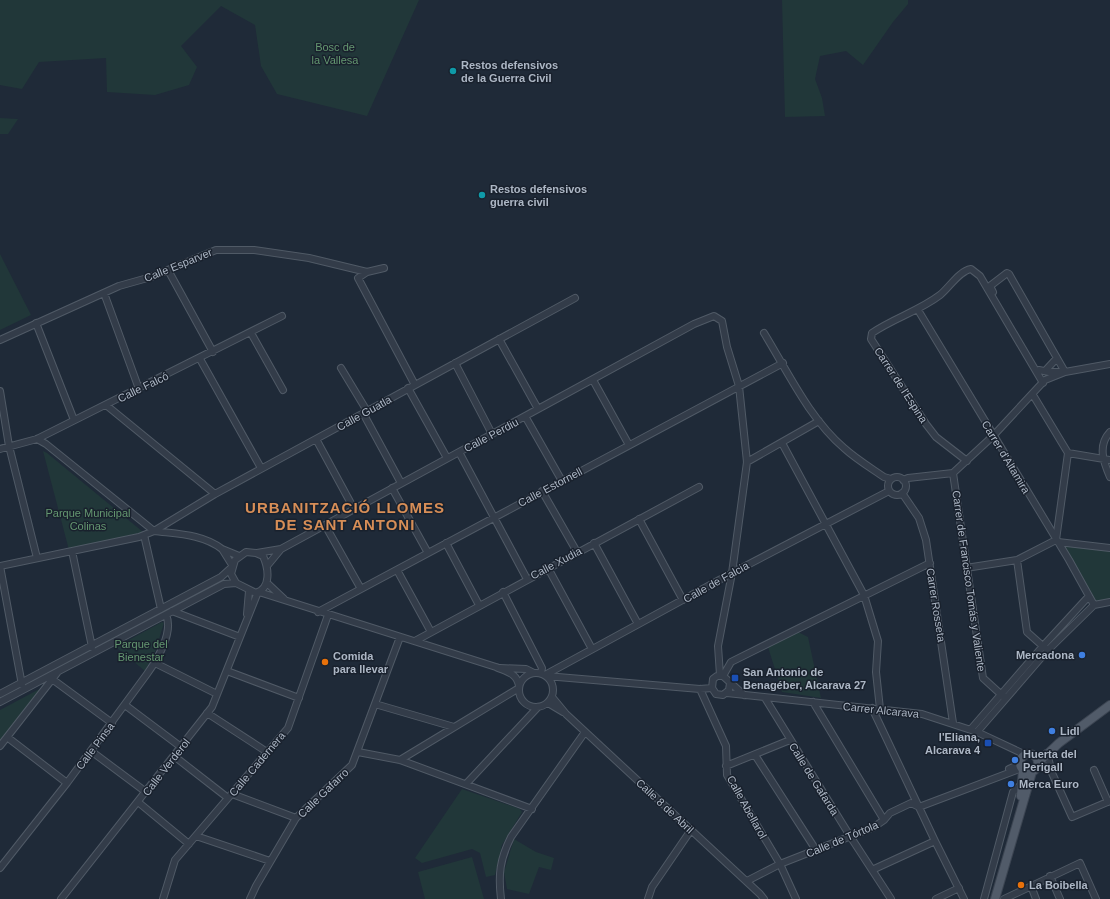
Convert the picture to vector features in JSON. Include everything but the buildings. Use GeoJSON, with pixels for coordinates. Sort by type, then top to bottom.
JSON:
{"type":"FeatureCollection","features":[{"type":"Feature","properties":{"kind":"main road"},"geometry":{"type":"LineString","coordinates":[[1024,762],[1027,772],[1036,767],[1047,753],[1110,705]]}},
{"type":"Feature","properties":{"kind":"main road"},"geometry":{"type":"LineString","coordinates":[[1024,762],[1059,743]]}},
{"type":"Feature","properties":{"kind":"main road"},"geometry":{"type":"LineString","coordinates":[[995,899],[1017,823],[1036,767],[1037,758],[1024,762]]}},
{"type":"Feature","properties":{"kind":"main road"},"geometry":{"type":"LineString","coordinates":[[1017,823],[1023,783],[1024,762]]}},
{"type":"Feature","properties":{"kind":"street","name":"Calle Esparver"},"geometry":{"type":"LineString","coordinates":[[0,340],[104,293],[168,270],[216,250],[254,250],[309,258],[366,272]]}},
{"type":"Feature","properties":{"kind":"street"},"geometry":{"type":"LineString","coordinates":[[384,268],[366,272],[358,278],[414,385]]}},
{"type":"Feature","properties":{"kind":"street"},"geometry":{"type":"LineString","coordinates":[[168,270],[213,352]]}},
{"type":"Feature","properties":{"kind":"street","name":"Carrer de l'Espina"},"geometry":{"type":"LineString","coordinates":[[967,461],[936,437],[871,339],[872,333],[918,310],[942,294],[966,270],[975,272],[980,276],[1044,382]]}},
{"type":"Feature","properties":{"kind":"street"},"geometry":{"type":"LineString","coordinates":[[1044,382],[1042,371],[990,286],[1007,272],[1015,282],[1065,372]]}},
{"type":"Feature","properties":{"kind":"street"},"geometry":{"type":"LineString","coordinates":[[104,293],[139,389]]}},
{"type":"Feature","properties":{"kind":"street","name":"Calle Guatla"},"geometry":{"type":"LineString","coordinates":[[0,566],[144,535],[154,531],[261,468],[575,298]]}},
{"type":"Feature","properties":{"kind":"street","name":"Carrer d'Altamira"},"geometry":{"type":"LineString","coordinates":[[918,310],[1094,604]]}},
{"type":"Feature","properties":{"kind":"street","name":"Calle Falcó"},"geometry":{"type":"LineString","coordinates":[[0,449],[37,439],[200,359],[282,316]]}},
{"type":"Feature","properties":{"kind":"street","name":"Calle Perdiu"},"geometry":{"type":"LineString","coordinates":[[256,553],[281,549],[538,409],[700,322],[714,316],[722,320],[727,347],[739,386],[747,462],[732,572],[718,646],[721,676]]}},
{"type":"Feature","properties":{"kind":"street"},"geometry":{"type":"LineString","coordinates":[[36,323],[74,420]]}},
{"type":"Feature","properties":{"kind":"street"},"geometry":{"type":"LineString","coordinates":[[251,333],[283,390]]}},
{"type":"Feature","properties":{"kind":"street"},"geometry":{"type":"LineString","coordinates":[[764,333],[819,421],[844,448],[872,468],[891,479],[896,477],[903,480],[906,486],[902,493],[895,495],[889,491],[888,486],[891,479]]}},
{"type":"Feature","properties":{"kind":"street"},"geometry":{"type":"LineString","coordinates":[[499,339],[538,409]]}},
{"type":"Feature","properties":{"kind":"street"},"geometry":{"type":"LineString","coordinates":[[1042,371],[1057,358]]}},
{"type":"Feature","properties":{"kind":"street"},"geometry":{"type":"LineString","coordinates":[[200,359],[261,468]]}},
{"type":"Feature","properties":{"kind":"street"},"geometry":{"type":"LineString","coordinates":[[455,363],[492,434]]}},
{"type":"Feature","properties":{"kind":"street","name":"Calle Estornell"},"geometry":{"type":"LineString","coordinates":[[318,612],[783,363]]}},
{"type":"Feature","properties":{"kind":"street"},"geometry":{"type":"LineString","coordinates":[[1042,371],[1065,372],[1110,364]]}},
{"type":"Feature","properties":{"kind":"street"},"geometry":{"type":"LineString","coordinates":[[341,368],[401,483]]}},
{"type":"Feature","properties":{"kind":"street"},"geometry":{"type":"LineString","coordinates":[[903,480],[908,478],[953,473],[993,436],[1044,382],[1065,372]]}},
{"type":"Feature","properties":{"kind":"street"},"geometry":{"type":"LineString","coordinates":[[593,380],[629,445]]}},
{"type":"Feature","properties":{"kind":"street"},"geometry":{"type":"LineString","coordinates":[[408,388],[447,458]]}},
{"type":"Feature","properties":{"kind":"street"},"geometry":{"type":"LineString","coordinates":[[0,390],[9,446],[37,558]]}},
{"type":"Feature","properties":{"kind":"street"},"geometry":{"type":"LineString","coordinates":[[1033,394],[1068,453],[1057,541]]}},
{"type":"Feature","properties":{"kind":"street"},"geometry":{"type":"LineString","coordinates":[[106,405],[215,494]]}},
{"type":"Feature","properties":{"kind":"street"},"geometry":{"type":"LineString","coordinates":[[526,416],[562,481]]}},
{"type":"Feature","properties":{"kind":"street"},"geometry":{"type":"LineString","coordinates":[[747,462],[819,421]]}},
{"type":"Feature","properties":{"kind":"street"},"geometry":{"type":"LineString","coordinates":[[1110,432],[1104,446],[1102,458],[1110,477]]}},
{"type":"Feature","properties":{"kind":"street"},"geometry":{"type":"LineString","coordinates":[[37,439],[46,444],[154,531],[198,537],[213,542],[222,549],[239,556]]}},
{"type":"Feature","properties":{"kind":"street"},"geometry":{"type":"LineString","coordinates":[[316,439],[354,509]]}},
{"type":"Feature","properties":{"kind":"street"},"geometry":{"type":"LineString","coordinates":[[782,443],[864,595],[878,641],[876,672],[880,709]]}},
{"type":"Feature","properties":{"kind":"street"},"geometry":{"type":"LineString","coordinates":[[459,452],[527,579]]}},
{"type":"Feature","properties":{"kind":"street"},"geometry":{"type":"LineString","coordinates":[[1068,453],[1110,460]]}},
{"type":"Feature","properties":{"kind":"street","name":"Carrer de Francisco Tomás y Valiente"},"geometry":{"type":"LineString","coordinates":[[953,473],[982,678],[1003,696]]}},
{"type":"Feature","properties":{"kind":"street","name":"Calle Xudia"},"geometry":{"type":"LineString","coordinates":[[414,641],[698,487]]}},
{"type":"Feature","properties":{"kind":"street"},"geometry":{"type":"LineString","coordinates":[[392,488],[428,553]]}},
{"type":"Feature","properties":{"kind":"street"},"geometry":{"type":"LineString","coordinates":[[542,491],[577,552]]}},
{"type":"Feature","properties":{"kind":"street","name":"Calle de Falcia"},"geometry":{"type":"LineString","coordinates":[[544,674],[683,600],[732,572],[889,491]]}},
{"type":"Feature","properties":{"kind":"street","name":"Carrer Rosseta"},"geometry":{"type":"LineString","coordinates":[[902,493],[919,518],[926,540],[953,723]]}},
{"type":"Feature","properties":{"kind":"street"},"geometry":{"type":"LineString","coordinates":[[639,519],[683,600]]}},
{"type":"Feature","properties":{"kind":"street"},"geometry":{"type":"LineString","coordinates":[[325,525],[361,589]]}},
{"type":"Feature","properties":{"kind":"street"},"geometry":{"type":"LineString","coordinates":[[144,535],[161,609],[167,614],[240,637]]}},
{"type":"Feature","properties":{"kind":"street"},"geometry":{"type":"LineString","coordinates":[[966,568],[1017,560],[1057,541],[1110,548]]}},
{"type":"Feature","properties":{"kind":"street"},"geometry":{"type":"LineString","coordinates":[[446,543],[479,605]]}},
{"type":"Feature","properties":{"kind":"street"},"geometry":{"type":"LineString","coordinates":[[594,543],[638,624]]}},
{"type":"Feature","properties":{"kind":"street"},"geometry":{"type":"LineString","coordinates":[[222,549],[232,566],[231,574],[236,583],[249,591],[259,592],[286,602],[496,667],[514,675],[518,679],[522,701],[538,707]]}},
{"type":"Feature","properties":{"kind":"street","name":"Calle Perdiu"},"geometry":{"type":"LineString","coordinates":[[267,566],[281,549]]}},
{"type":"Feature","properties":{"kind":"street"},"geometry":{"type":"LineString","coordinates":[[72,551],[93,653]]}},
{"type":"Feature","properties":{"kind":"street"},"geometry":{"type":"LineString","coordinates":[[0,694],[221,577],[239,556],[246,552],[256,553],[263,556],[267,566],[267,583],[264,589],[259,592]]}},
{"type":"Feature","properties":{"kind":"street"},"geometry":{"type":"LineString","coordinates":[[1017,560],[1028,632],[1045,649]]}},
{"type":"Feature","properties":{"kind":"street"},"geometry":{"type":"LineString","coordinates":[[730,683],[727,693],[720,695],[712,688],[713,680],[721,676],[731,662],[930,563]]}},
{"type":"Feature","properties":{"kind":"street"},"geometry":{"type":"LineString","coordinates":[[0,566],[23,690]]}},
{"type":"Feature","properties":{"kind":"street"},"geometry":{"type":"LineString","coordinates":[[548,568],[592,649]]}},
{"type":"Feature","properties":{"kind":"street"},"geometry":{"type":"LineString","coordinates":[[397,570],[430,632]]}},
{"type":"Feature","properties":{"kind":"street"},"geometry":{"type":"LineString","coordinates":[[0,702],[224,584],[236,583]]}},
{"type":"Feature","properties":{"kind":"street"},"geometry":{"type":"LineString","coordinates":[[267,583],[286,602]]}},
{"type":"Feature","properties":{"kind":"street","name":"Calle Verderol"},"geometry":{"type":"LineString","coordinates":[[247,621],[249,591]]}},
{"type":"Feature","properties":{"kind":"street","name":"Calle Verderol"},"geometry":{"type":"LineString","coordinates":[[61,899],[207,713],[217,694],[259,592]]}},
{"type":"Feature","properties":{"kind":"street"},"geometry":{"type":"LineString","coordinates":[[466,784],[538,707],[548,703],[552,697],[553,686],[544,674],[503,592]]}},
{"type":"Feature","properties":{"kind":"street"},"geometry":{"type":"LineString","coordinates":[[974,731],[1089,596]]}},
{"type":"Feature","properties":{"kind":"street"},"geometry":{"type":"LineString","coordinates":[[1045,649],[1094,604],[1110,602]]}},
{"type":"Feature","properties":{"kind":"street","name":"Calle Pinsa"},"geometry":{"type":"LineString","coordinates":[[0,868],[67,783],[155,663],[166,635],[168,620],[167,614]]}},
{"type":"Feature","properties":{"kind":"street","name":"Calle Cadernera"},"geometry":{"type":"LineString","coordinates":[[162,899],[175,860],[288,728],[328,615]]}},
{"type":"Feature","properties":{"kind":"street","name":"Calle Gafarro"},"geometry":{"type":"LineString","coordinates":[[250,899],[270,861],[296,818],[352,765],[400,637]]}},
{"type":"Feature","properties":{"kind":"street"},"geometry":{"type":"LineString","coordinates":[[155,663],[217,694]]}},
{"type":"Feature","properties":{"kind":"street"},"geometry":{"type":"LineString","coordinates":[[496,667],[526,669],[534,672],[565,677],[700,689],[712,688]]}},
{"type":"Feature","properties":{"kind":"street"},"geometry":{"type":"LineString","coordinates":[[0,746],[59,671]]}},
{"type":"Feature","properties":{"kind":"street"},"geometry":{"type":"LineString","coordinates":[[226,671],[299,698]]}},
{"type":"Feature","properties":{"kind":"street"},"geometry":{"type":"LineString","coordinates":[[400,760],[519,687],[525,677],[534,672]]}},
{"type":"Feature","properties":{"kind":"street"},"geometry":{"type":"LineString","coordinates":[[721,676],[746,696]]}},
{"type":"Feature","properties":{"kind":"street"},"geometry":{"type":"LineString","coordinates":[[553,686],[565,677]]}},
{"type":"Feature","properties":{"kind":"street"},"geometry":{"type":"LineString","coordinates":[[52,679],[112,723]]}},
{"type":"Feature","properties":{"kind":"street","name":"Calle Abellarol"},"geometry":{"type":"LineString","coordinates":[[700,689],[726,746],[727,775],[780,864],[796,899]]}},
{"type":"Feature","properties":{"kind":"street","name":"Carrer Alcarava"},"geometry":{"type":"LineString","coordinates":[[727,693],[922,714],[974,731],[1011,748],[1024,762]]}},
{"type":"Feature","properties":{"kind":"street","name":"Calle 8 de Abril"},"geometry":{"type":"LineString","coordinates":[[552,697],[566,714],[764,899]]}},
{"type":"Feature","properties":{"kind":"street","name":"Calle de Gafarda"},"geometry":{"type":"LineString","coordinates":[[765,698],[850,836],[891,899]]}},
{"type":"Feature","properties":{"kind":"street"},"geometry":{"type":"LineString","coordinates":[[813,702],[884,820]]}},
{"type":"Feature","properties":{"kind":"street","name":"Calle 8 de Abril"},"geometry":{"type":"LineString","coordinates":[[548,703],[566,714]]}},
{"type":"Feature","properties":{"kind":"street"},"geometry":{"type":"LineString","coordinates":[[375,704],[454,727]]}},
{"type":"Feature","properties":{"kind":"street"},"geometry":{"type":"LineString","coordinates":[[125,705],[181,747]]}},
{"type":"Feature","properties":{"kind":"street"},"geometry":{"type":"LineString","coordinates":[[872,708],[964,899]]}},
{"type":"Feature","properties":{"kind":"street"},"geometry":{"type":"LineString","coordinates":[[207,713],[267,752]]}},
{"type":"Feature","properties":{"kind":"street"},"geometry":{"type":"LineString","coordinates":[[501,899],[498,879],[503,855],[511,837],[585,732]]}},
{"type":"Feature","properties":{"kind":"street"},"geometry":{"type":"LineString","coordinates":[[7,737],[67,783]]}},
{"type":"Feature","properties":{"kind":"street"},"geometry":{"type":"LineString","coordinates":[[726,766],[790,740]]}},
{"type":"Feature","properties":{"kind":"street"},"geometry":{"type":"LineString","coordinates":[[91,751],[146,792]]}},
{"type":"Feature","properties":{"kind":"street"},"geometry":{"type":"LineString","coordinates":[[358,752],[400,760],[532,809]]}},
{"type":"Feature","properties":{"kind":"street"},"geometry":{"type":"LineString","coordinates":[[1047,753],[1052,773],[1072,817],[1109,802],[1094,770]]}},
{"type":"Feature","properties":{"kind":"street"},"geometry":{"type":"LineString","coordinates":[[755,755],[816,850]]}},
{"type":"Feature","properties":{"kind":"street"},"geometry":{"type":"LineString","coordinates":[[174,756],[230,796],[296,818]]}},
{"type":"Feature","properties":{"kind":"street","name":"Calle de Tórtola"},"geometry":{"type":"LineString","coordinates":[[746,881],[780,864],[874,827],[884,820],[890,813],[911,803],[919,807],[1001,774],[1024,762]]}},
{"type":"Feature","properties":{"kind":"street"},"geometry":{"type":"LineString","coordinates":[[1036,767],[1045,766],[1052,773]]}},
{"type":"Feature","properties":{"kind":"street"},"geometry":{"type":"LineString","coordinates":[[984,899],[1013,792],[1023,783]]}},
{"type":"Feature","properties":{"kind":"street"},"geometry":{"type":"LineString","coordinates":[[138,802],[189,844]]}},
{"type":"Feature","properties":{"kind":"street"},"geometry":{"type":"LineString","coordinates":[[648,899],[652,887],[691,830]]}},
{"type":"Feature","properties":{"kind":"street"},"geometry":{"type":"LineString","coordinates":[[196,836],[270,861]]}},
{"type":"Feature","properties":{"kind":"street"},"geometry":{"type":"LineString","coordinates":[[872,870],[935,841]]}},
{"type":"Feature","properties":{"kind":"street"},"geometry":{"type":"LineString","coordinates":[[998,889],[1006,897],[1080,863],[1096,899]]}},
{"type":"Feature","properties":{"kind":"street"},"geometry":{"type":"LineString","coordinates":[[1050,876],[1060,899]]}},
{"type":"Feature","properties":{"kind":"street"},"geometry":{"type":"LineString","coordinates":[[1031,886],[1036,899]]}},
{"type":"Feature","properties":{"kind":"street"},"geometry":{"type":"LineString","coordinates":[[936,899],[959,888]]}},
{"type":"Feature","properties":{"kind":"green space","name":"Bosc de la Vallesa"},"geometry":{"type":"Polygon","coordinates":[[[0,0],[419,0],[367,116],[277,94],[261,66],[255,25],[221,6],[181,46],[197,67],[189,85],[155,95],[107,92],[106,58],[39,62],[22,89],[0,85],[0,0]]]}},
{"type":"Feature","properties":{"kind":"green space"},"geometry":{"type":"Polygon","coordinates":[[[782,0],[908,0],[908,4],[893,22],[863,65],[846,51],[820,56],[815,79],[822,98],[825,116],[785,117],[782,0]]]}},
{"type":"Feature","properties":{"kind":"green space"},"geometry":{"type":"Polygon","coordinates":[[[0,118],[18,119],[8,134],[0,134],[0,118]]]}},
{"type":"Feature","properties":{"kind":"green space"},"geometry":{"type":"Polygon","coordinates":[[[0,254],[31,315],[0,330],[0,254]]]}},
{"type":"Feature","properties":{"kind":"green space","name":"Parque Municipal Colinas"},"geometry":{"type":"Polygon","coordinates":[[[43,451],[47,453],[143,532],[69,550],[43,451]]]}},
{"type":"Feature","properties":{"kind":"green space"},"geometry":{"type":"Polygon","coordinates":[[[1058,542],[1110,548],[1110,602],[1094,605],[1058,542]]]}},
{"type":"Feature","properties":{"kind":"green space","name":"Parque del Bienestar"},"geometry":{"type":"Polygon","coordinates":[[[162,622],[164,623],[155,652],[145,671],[116,647],[162,622]]]}},
{"type":"Feature","properties":{"kind":"green space"},"geometry":{"type":"Polygon","coordinates":[[[798,632],[808,637],[821,698],[782,692],[768,647],[798,632]]]}},
{"type":"Feature","properties":{"kind":"green space"},"geometry":{"type":"Polygon","coordinates":[[[47,685],[0,743],[0,710],[47,685]]]}},
{"type":"Feature","properties":{"kind":"green space"},"geometry":{"type":"Polygon","coordinates":[[[462,789],[520,809],[522,812],[502,845],[495,875],[486,877],[480,853],[472,849],[422,863],[415,858],[462,789]]]}},
{"type":"Feature","properties":{"kind":"green space"},"geometry":{"type":"Polygon","coordinates":[[[514,839],[536,852],[554,858],[551,870],[539,867],[529,894],[507,889],[504,872],[514,839]]]}},
{"type":"Feature","properties":{"kind":"green space"},"geometry":{"type":"Polygon","coordinates":[[[472,857],[484,899],[425,899],[418,872],[472,857]]]}},
{"type":"Feature","properties":{"kind":"place","name":"Restos defensivos de la Guerra Civil"},"geometry":{"type":"Point","coordinates":[453,71]}},
{"type":"Feature","properties":{"kind":"place","name":"Restos defensivos guerra civil"},"geometry":{"type":"Point","coordinates":[482,195]}},
{"type":"Feature","properties":{"kind":"place","name":"Mercadona"},"geometry":{"type":"Point","coordinates":[1082,655]}},
{"type":"Feature","properties":{"kind":"place","name":"Comida para llevar"},"geometry":{"type":"Point","coordinates":[325,662]}},
{"type":"Feature","properties":{"kind":"place","name":"San Antonio de Benagéber, Alcarava 27"},"geometry":{"type":"Point","coordinates":[735,678]}},
{"type":"Feature","properties":{"kind":"place","name":"Lidl"},"geometry":{"type":"Point","coordinates":[1052,731]}},
{"type":"Feature","properties":{"kind":"place","name":"l'Eliana, Alcarava 4"},"geometry":{"type":"Point","coordinates":[988,743]}},
{"type":"Feature","properties":{"kind":"place","name":"Huerta del Perigall"},"geometry":{"type":"Point","coordinates":[1015,760]}},
{"type":"Feature","properties":{"kind":"place","name":"Merca Euro"},"geometry":{"type":"Point","coordinates":[1011,784]}},
{"type":"Feature","properties":{"kind":"place","name":"La Boibella"},"geometry":{"type":"Point","coordinates":[1021,885]}},
{"type":"Feature","properties":{"kind":"district","name":"URBANITZACIÓ LLOMES DE SANT ANTONI"},"geometry":{"type":"Point","coordinates":[345,516]}}]}
